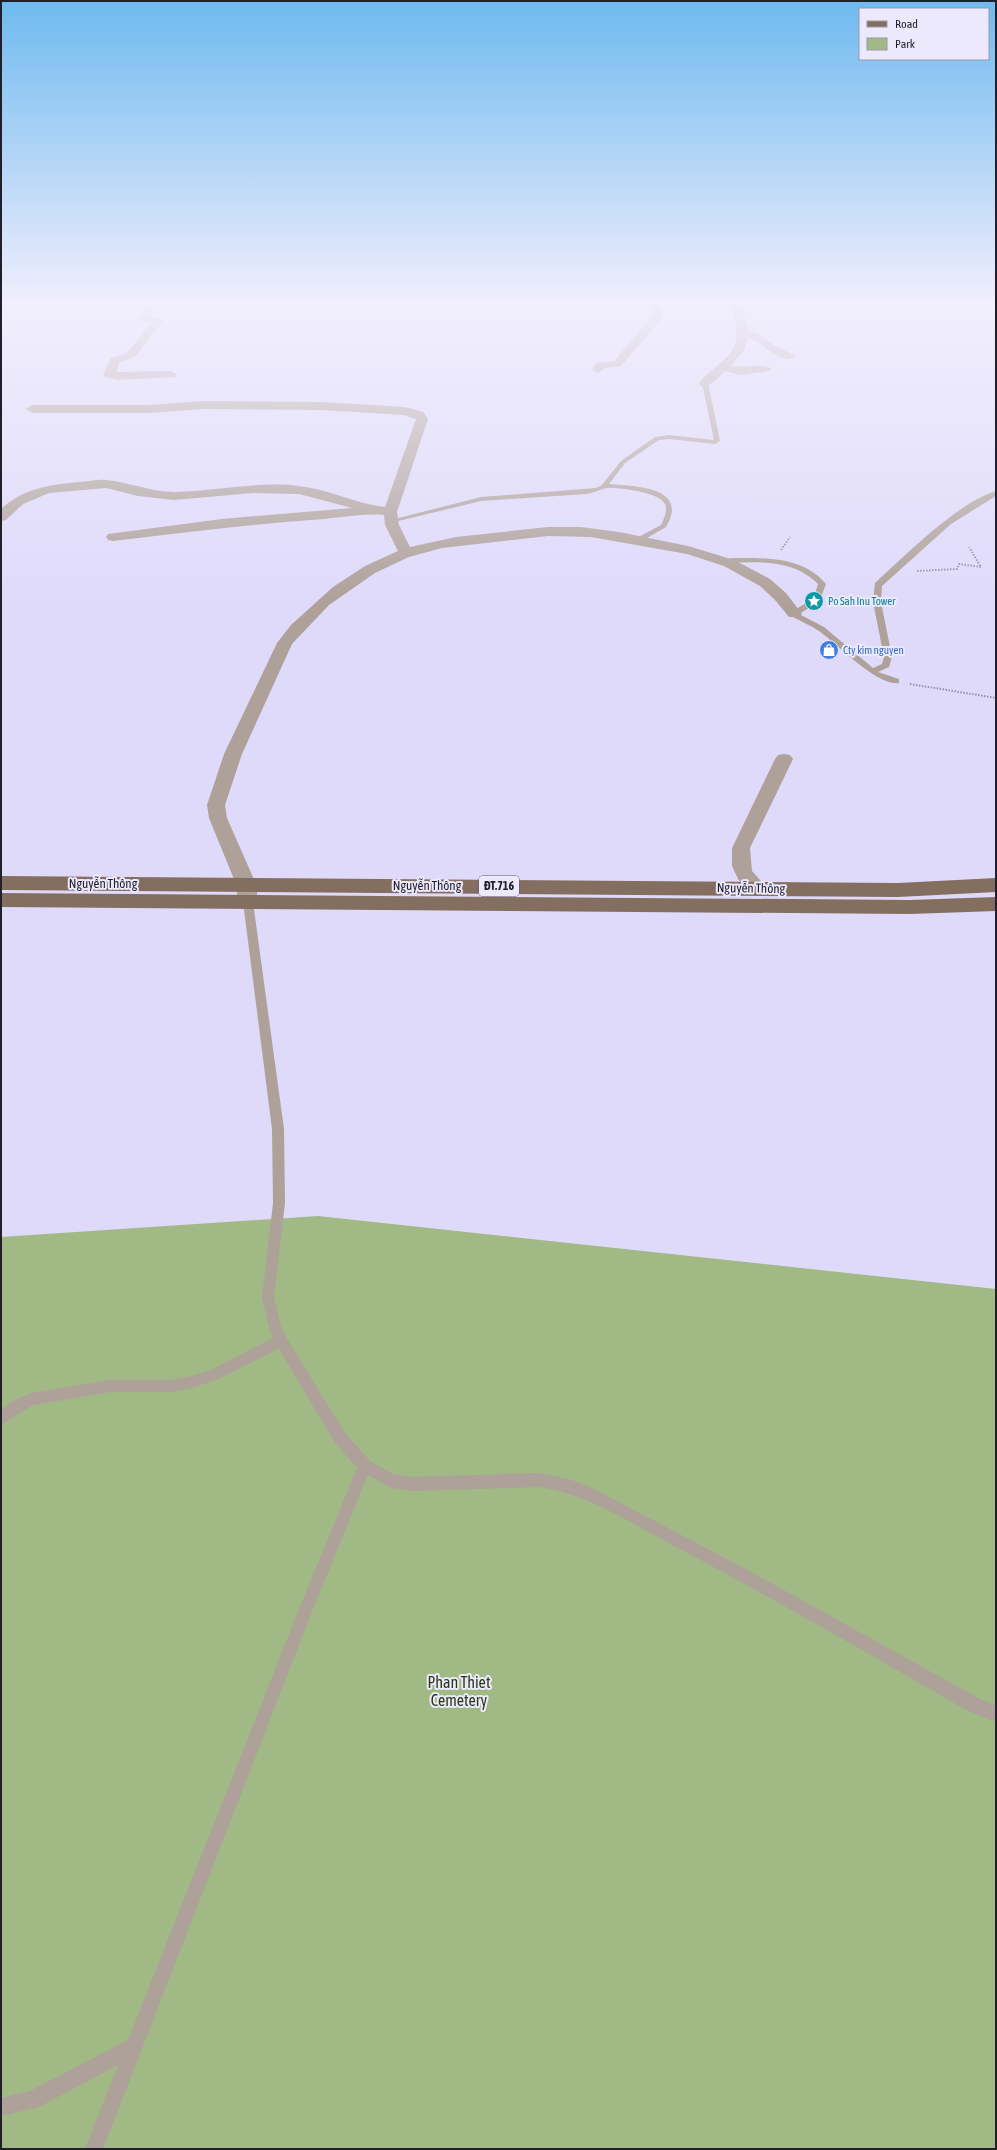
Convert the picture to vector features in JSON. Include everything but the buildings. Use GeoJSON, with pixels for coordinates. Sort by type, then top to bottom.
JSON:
{"type":"FeatureCollection","features":[{"type":"Feature","properties":{"kind":"main road","name":"Nguyễn Thông"},"geometry":{"type":"LineString","coordinates":[[1,883],[247,893],[902,907],[996,904]]}},
{"type":"Feature","properties":{"kind":"main road","name":"Nguyễn Thông"},"geometry":{"type":"LineString","coordinates":[[1,900],[247,893],[757,888],[898,890],[996,885]]}},
{"type":"Feature","properties":{"kind":"street"},"geometry":{"type":"LineString","coordinates":[[32,409],[293,405],[351,407],[414,412],[422,419],[390,516],[406,553]]}},
{"type":"Feature","properties":{"kind":"street"},"geometry":{"type":"LineString","coordinates":[[1,517],[18,501],[47,490],[106,484],[138,492],[174,496],[253,489],[299,490],[320,494],[390,516]]}},
{"type":"Feature","properties":{"kind":"street"},"geometry":{"type":"LineString","coordinates":[[113,537],[222,523],[372,510]]}},
{"type":"Feature","properties":{"kind":"street"},"geometry":{"type":"LineString","coordinates":[[247,893],[216,811],[218,796],[233,754],[285,643],[295,629],[347,583],[374,567],[406,553],[444,544],[553,532],[585,532],[637,540],[706,554],[727,561],[745,570],[786,601],[794,614]]}},
{"type":"Feature","properties":{"kind":"street"},"geometry":{"type":"LineString","coordinates":[[757,888],[745,876],[740,864],[741,848],[784,759]]}},
{"type":"Feature","properties":{"kind":"lane"},"geometry":{"type":"LineString","coordinates":[[390,516],[481,499],[598,490],[604,486],[624,462],[656,438],[669,437],[710,443],[718,440],[710,403]]}},
{"type":"Feature","properties":{"kind":"lane"},"geometry":{"type":"LineString","coordinates":[[604,486],[653,492],[668,501],[670,507],[664,526],[637,540]]}},
{"type":"Feature","properties":{"kind":"lane"},"geometry":{"type":"LineString","coordinates":[[873,671],[886,665],[888,657],[878,602],[878,585],[944,525],[970,506],[996,493]]}},
{"type":"Feature","properties":{"kind":"lane"},"geometry":{"type":"LineString","coordinates":[[727,561],[769,560],[804,568],[814,574],[822,584],[816,600],[794,614],[821,629],[873,671],[886,678],[896,681]]}},
{"type":"Feature","properties":{"kind":"lane"},"geometry":{"type":"LineString","coordinates":[[247,893],[253,950],[267,1041],[278,1129],[278,1203],[268,1297],[275,1327],[281,1341],[340,1438],[365,1466],[391,1481],[412,1484],[539,1480],[565,1485],[596,1498],[745,1576],[972,1704],[996,1714]]}},
{"type":"Feature","properties":{"kind":"lane"},"geometry":{"type":"LineString","coordinates":[[1,1418],[19,1405],[32,1399],[110,1386],[171,1386],[192,1382],[214,1375],[281,1341]]}},
{"type":"Feature","properties":{"kind":"lane"},"geometry":{"type":"LineString","coordinates":[[94,2149],[306,1609],[365,1466]]}},
{"type":"Feature","properties":{"kind":"lane"},"geometry":{"type":"LineString","coordinates":[[1,2107],[32,2100],[135,2046]]}},
{"type":"Feature","properties":{"kind":"path"},"geometry":{"type":"LineString","coordinates":[[779,553],[790,537]]}},
{"type":"Feature","properties":{"kind":"path"},"geometry":{"type":"LineString","coordinates":[[896,569],[944,571],[957,569],[959,564],[981,567],[969,548]]}},
{"type":"Feature","properties":{"kind":"path"},"geometry":{"type":"LineString","coordinates":[[896,681],[996,698]]}},
{"type":"Feature","properties":{"kind":"green space","name":"Phan Thiet Cemetery"},"geometry":{"type":"Polygon","coordinates":[[[318,1216],[996,1289],[996,2149],[1,2149],[1,1237],[318,1216]]]}},
{"type":"Feature","properties":{"kind":"place","name":"Po Sah Inu Tower"},"geometry":{"type":"Point","coordinates":[814,601]}},
{"type":"Feature","properties":{"kind":"place","name":"Cty kim nguyen"},"geometry":{"type":"Point","coordinates":[829,650]}}]}
